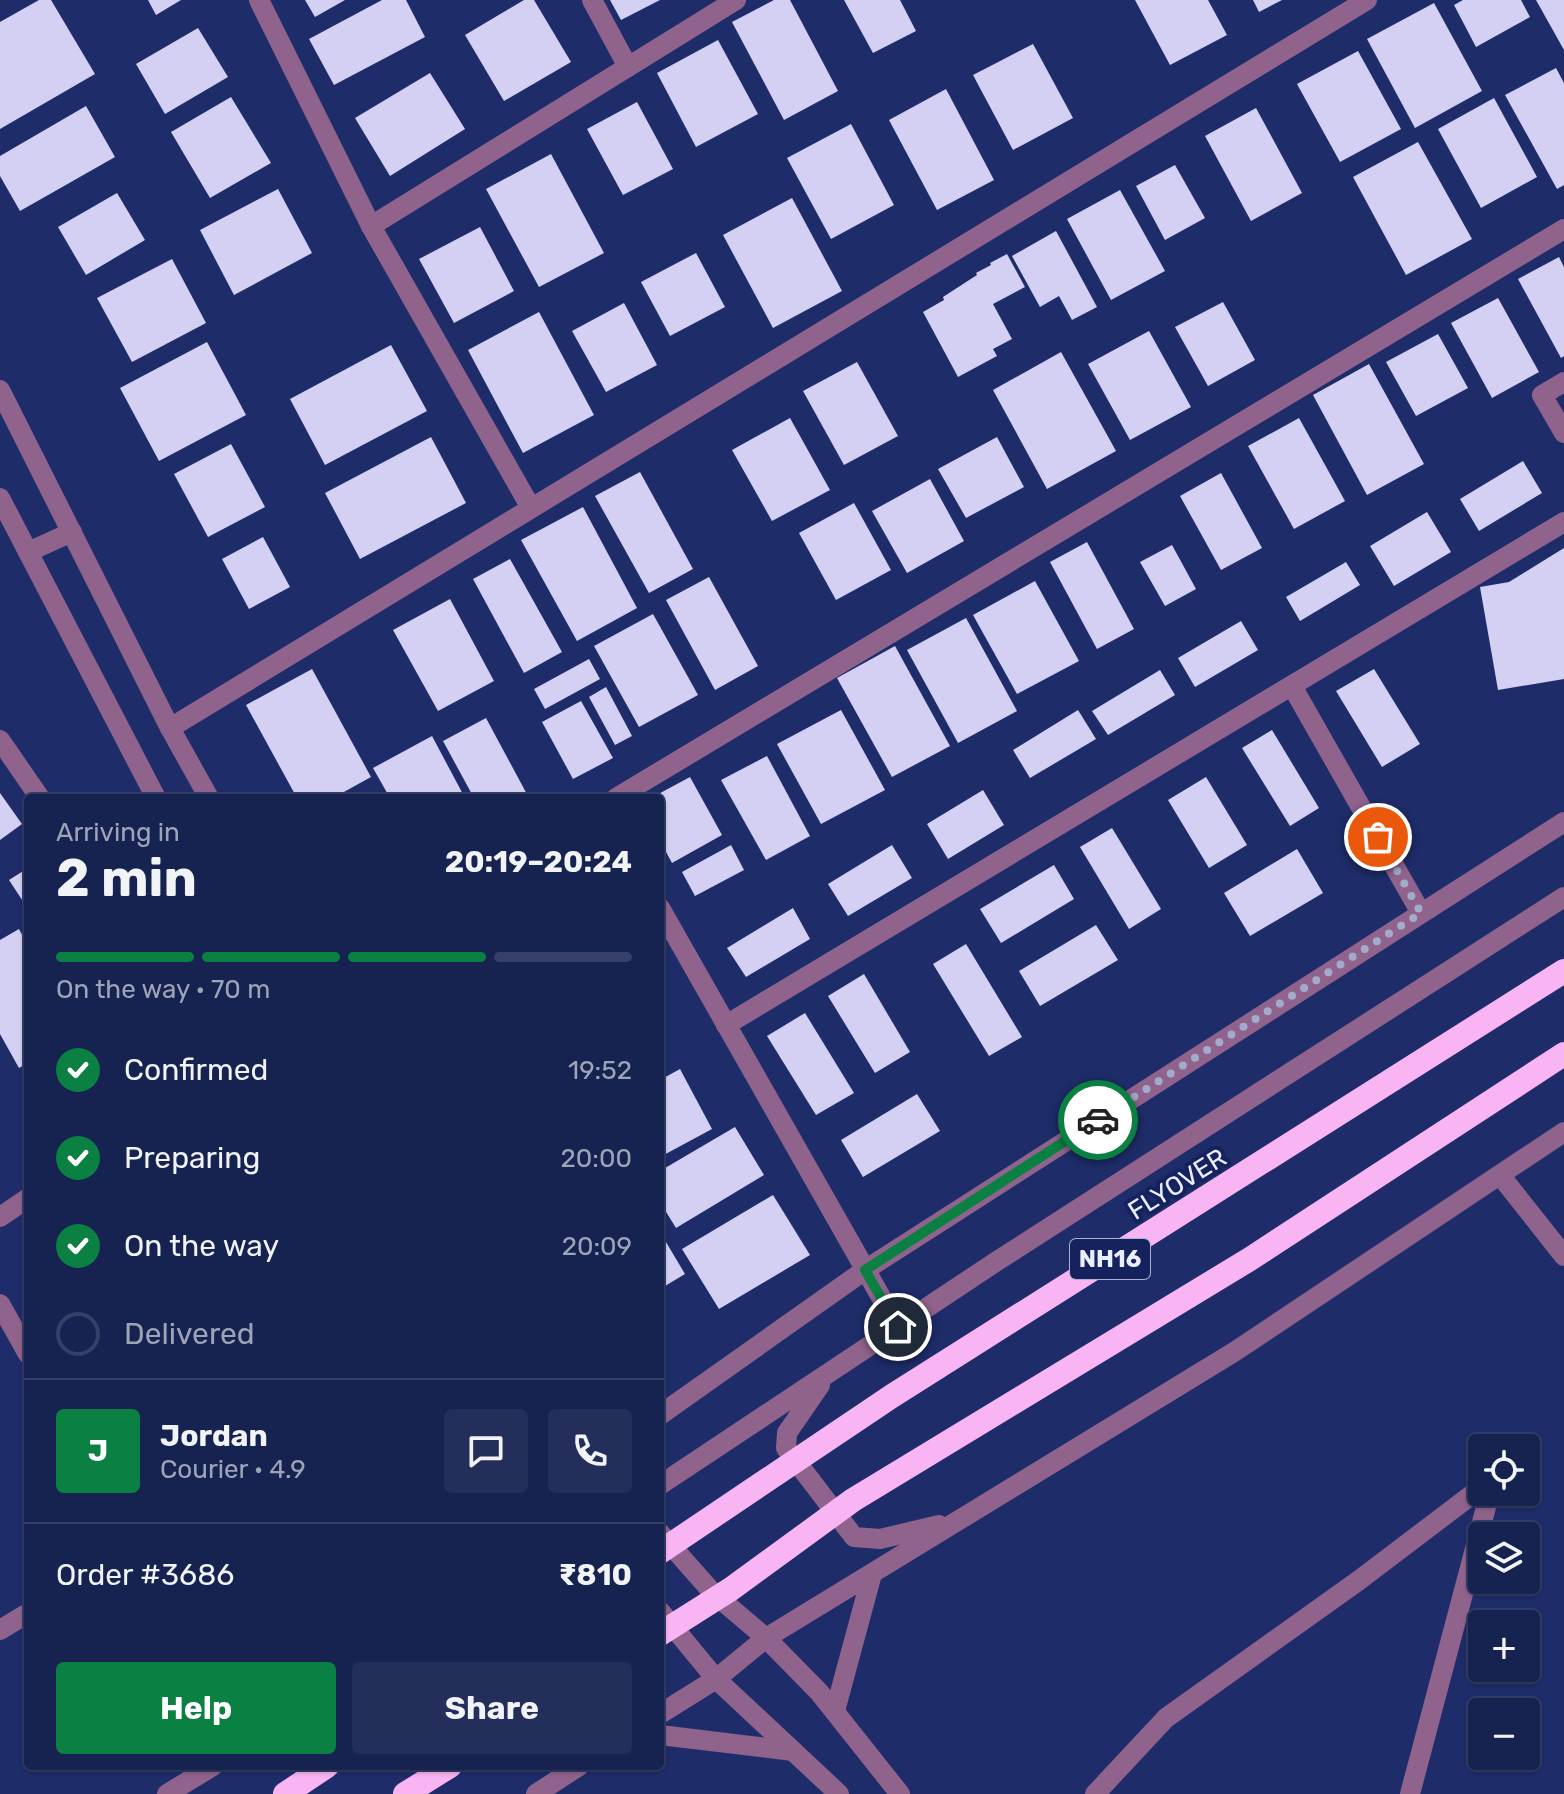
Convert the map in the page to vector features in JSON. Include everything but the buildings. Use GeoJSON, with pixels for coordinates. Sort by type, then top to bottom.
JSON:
{"type":"FeatureCollection","features":[{"type":"Feature","properties":{"kind":"highway","name":"FLYOVER"},"geometry":{"type":"LineString","coordinates":[[664,1549],[892,1396],[1564,971]]}},
{"type":"Feature","properties":{"kind":"highway","name":"NH16"},"geometry":{"type":"LineString","coordinates":[[664,1631],[731,1589],[853,1500],[1250,1259],[1564,1054]]}},
{"type":"Feature","properties":{"kind":"highway"},"geometry":{"type":"LineString","coordinates":[[285,1794],[321,1770]]}},
{"type":"Feature","properties":{"kind":"highway"},"geometry":{"type":"LineString","coordinates":[[405,1794],[444,1770]]}},
{"type":"Feature","properties":{"kind":"street"},"geometry":{"type":"LineString","coordinates":[[259,0],[371,226],[531,508]]}},
{"type":"Feature","properties":{"kind":"street"},"geometry":{"type":"LineString","coordinates":[[592,0],[628,67]]}},
{"type":"Feature","properties":{"kind":"street"},"geometry":{"type":"LineString","coordinates":[[371,226],[736,0]]}},
{"type":"Feature","properties":{"kind":"street"},"geometry":{"type":"LineString","coordinates":[[170,728],[1367,0]]}},
{"type":"Feature","properties":{"kind":"street"},"geometry":{"type":"LineString","coordinates":[[623,794],[1564,229]]}},
{"type":"Feature","properties":{"kind":"street"},"geometry":{"type":"LineString","coordinates":[[1564,382],[1542,395],[1564,433]]}},
{"type":"Feature","properties":{"kind":"street"},"geometry":{"type":"LineString","coordinates":[[0,390],[170,728],[207,794]]}},
{"type":"Feature","properties":{"kind":"street"},"geometry":{"type":"LineString","coordinates":[[0,498],[154,794]]}},
{"type":"Feature","properties":{"kind":"street"},"geometry":{"type":"LineString","coordinates":[[726,1025],[1564,522]]}},
{"type":"Feature","properties":{"kind":"street"},"geometry":{"type":"LineString","coordinates":[[28,552],[72,532]]}},
{"type":"Feature","properties":{"kind":"street"},"geometry":{"type":"LineString","coordinates":[[1292,686],[1421,913]]}},
{"type":"Feature","properties":{"kind":"street"},"geometry":{"type":"LineString","coordinates":[[0,740],[37,794]]}},
{"type":"Feature","properties":{"kind":"street"},"geometry":{"type":"LineString","coordinates":[[664,1412],[865,1270],[1564,822]]}},
{"type":"Feature","properties":{"kind":"street"},"geometry":{"type":"LineString","coordinates":[[664,1482],[1010,1252],[1564,897]]}},
{"type":"Feature","properties":{"kind":"street"},"geometry":{"type":"LineString","coordinates":[[664,915],[898,1327]]}},
{"type":"Feature","properties":{"kind":"street"},"geometry":{"type":"LineString","coordinates":[[664,1712],[716,1679],[766,1638],[1234,1352],[1564,1132]]}},
{"type":"Feature","properties":{"kind":"street"},"geometry":{"type":"LineString","coordinates":[[1500,1175],[1564,1256]]}},
{"type":"Feature","properties":{"kind":"street"},"geometry":{"type":"LineString","coordinates":[[0,1217],[24,1201]]}},
{"type":"Feature","properties":{"kind":"street"},"geometry":{"type":"LineString","coordinates":[[0,1304],[24,1347]]}},
{"type":"Feature","properties":{"kind":"street"},"geometry":{"type":"LineString","coordinates":[[830,1372],[787,1433],[786,1448],[854,1537],[880,1539],[958,1521]]}},
{"type":"Feature","properties":{"kind":"street"},"geometry":{"type":"LineString","coordinates":[[1095,1794],[1166,1718],[1358,1581],[1468,1498]]}},
{"type":"Feature","properties":{"kind":"street"},"geometry":{"type":"LineString","coordinates":[[1410,1794],[1486,1506]]}},
{"type":"Feature","properties":{"kind":"street"},"geometry":{"type":"LineString","coordinates":[[664,1538],[713,1593],[766,1638],[835,1711],[900,1794]]}},
{"type":"Feature","properties":{"kind":"street"},"geometry":{"type":"LineString","coordinates":[[835,1711],[872,1574]]}},
{"type":"Feature","properties":{"kind":"street"},"geometry":{"type":"LineString","coordinates":[[0,1630],[24,1615]]}},
{"type":"Feature","properties":{"kind":"street"},"geometry":{"type":"LineString","coordinates":[[664,1616],[716,1679],[839,1794]]}},
{"type":"Feature","properties":{"kind":"street"},"geometry":{"type":"LineString","coordinates":[[664,1735],[793,1751]]}},
{"type":"Feature","properties":{"kind":"street"},"geometry":{"type":"LineString","coordinates":[[167,1794],[206,1770]]}},
{"type":"Feature","properties":{"kind":"street"},"geometry":{"type":"LineString","coordinates":[[536,1794],[573,1770]]}},
{"type":"Feature","properties":{"kind":"way so far"},"geometry":{"type":"LineString","coordinates":[[1098,1120],[1421,913],[1378,837]]}},
{"type":"Feature","properties":{"kind":"route"},"geometry":{"type":"LineString","coordinates":[[898,1327],[865,1270],[1098,1120]]}}]}
